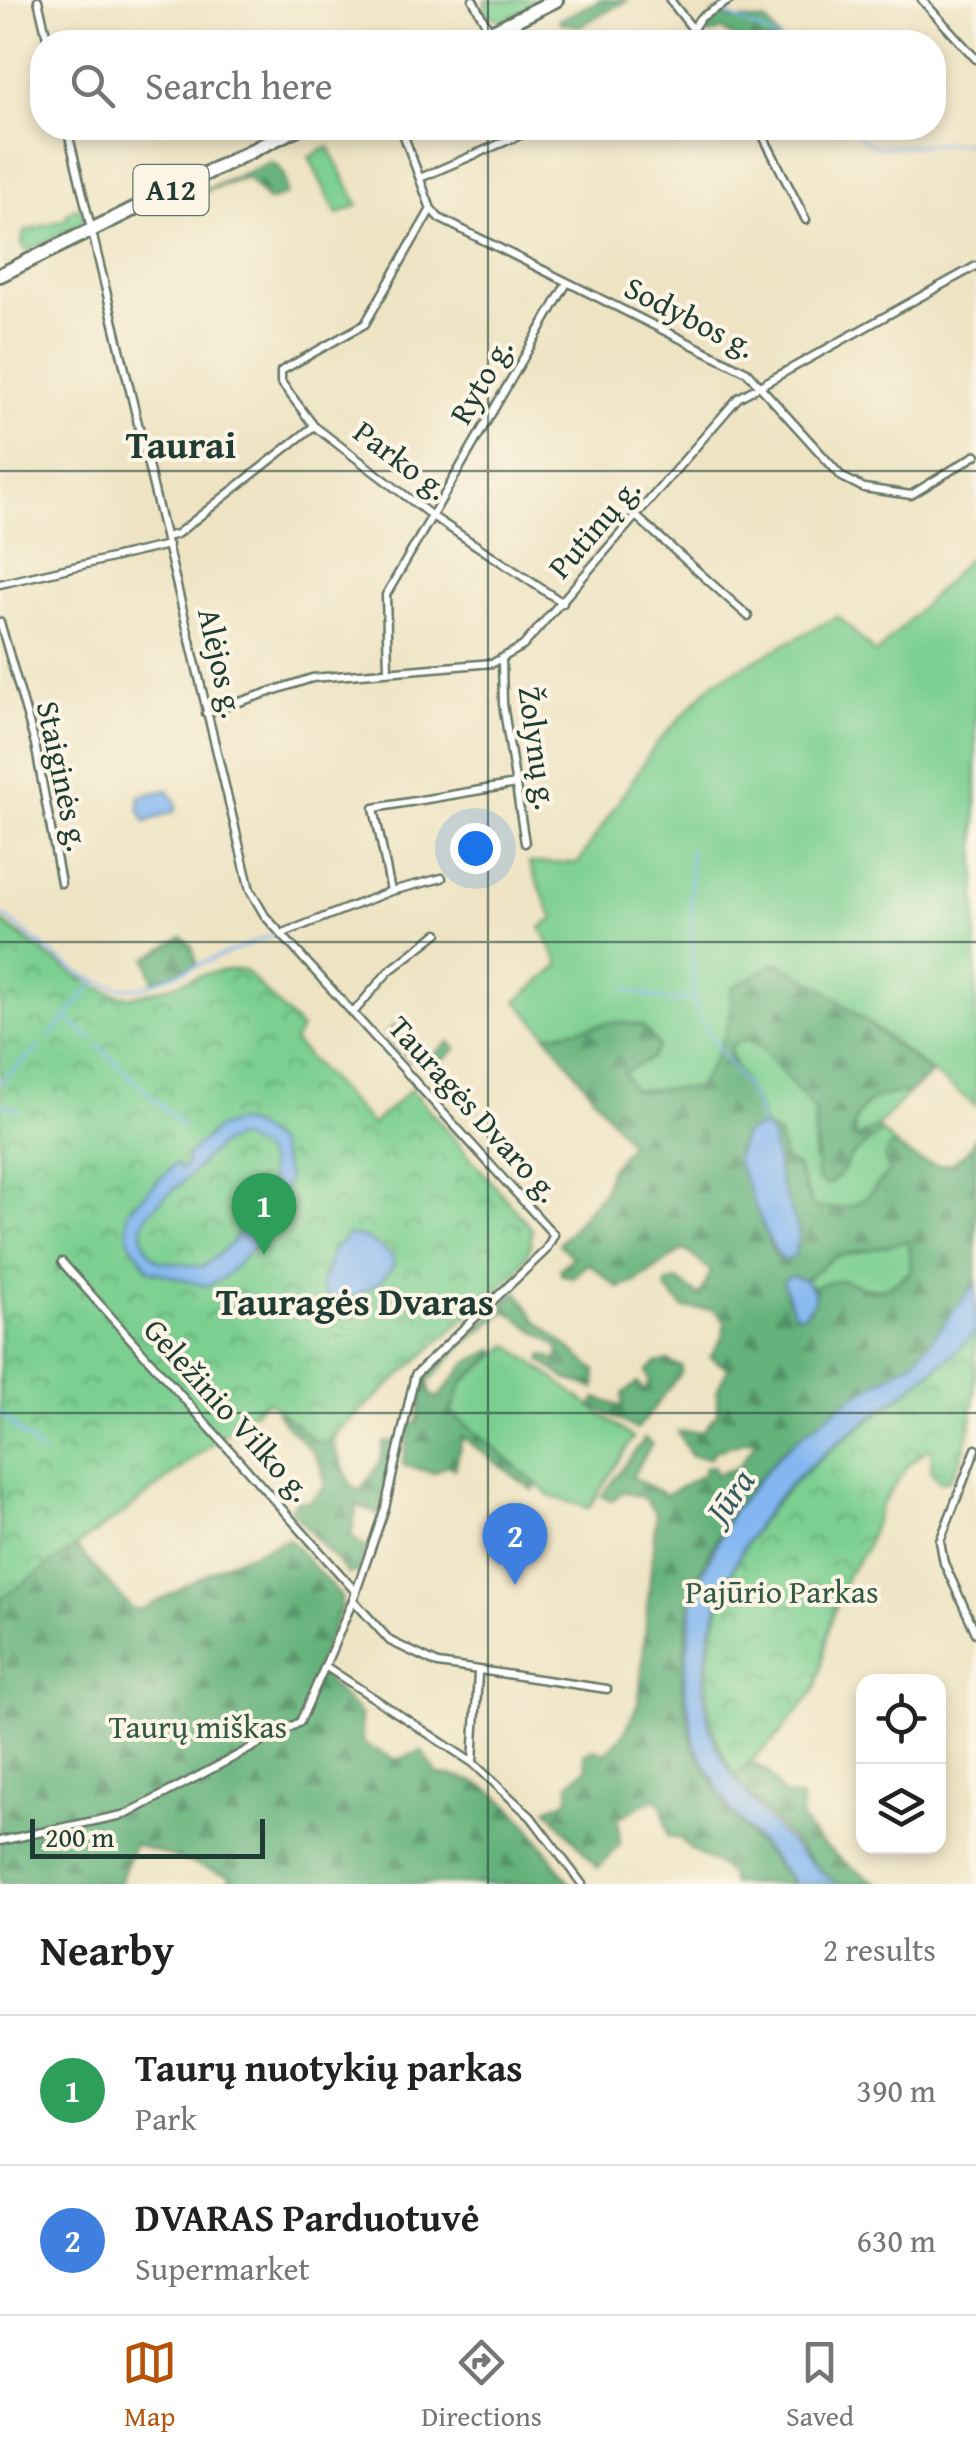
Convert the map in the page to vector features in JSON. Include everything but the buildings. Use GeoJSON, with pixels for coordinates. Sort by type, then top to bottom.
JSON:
{"type":"FeatureCollection","features":[{"type":"Feature","properties":{"kind":"highway"},"geometry":{"type":"LineString","coordinates":[[497,30],[556,0]]}},
{"type":"Feature","properties":{"kind":"highway","name":"A12"},"geometry":{"type":"LineString","coordinates":[[0,275],[274,140]]}},
{"type":"Feature","properties":{"kind":"street"},"geometry":{"type":"LineString","coordinates":[[38,0],[45,30]]}},
{"type":"Feature","properties":{"kind":"street"},"geometry":{"type":"LineString","coordinates":[[472,0],[489,30]]}},
{"type":"Feature","properties":{"kind":"street"},"geometry":{"type":"LineString","coordinates":[[670,0],[691,30],[705,13],[730,0]]}},
{"type":"Feature","properties":{"kind":"street"},"geometry":{"type":"LineString","coordinates":[[922,0],[976,59]]}},
{"type":"Feature","properties":{"kind":"street","name":"Alėjos g."},"geometry":{"type":"LineString","coordinates":[[71,140],[250,890],[281,934]]}},
{"type":"Feature","properties":{"kind":"street"},"geometry":{"type":"LineString","coordinates":[[314,426],[281,382],[281,371],[365,324],[431,209],[406,140]]}},
{"type":"Feature","properties":{"kind":"street"},"geometry":{"type":"LineString","coordinates":[[420,178],[510,140]]}},
{"type":"Feature","properties":{"kind":"street"},"geometry":{"type":"LineString","coordinates":[[767,140],[806,220]]}},
{"type":"Feature","properties":{"kind":"street","name":"Sodybos g."},"geometry":{"type":"LineString","coordinates":[[431,209],[448,225],[747,372],[832,468],[852,484],[910,495],[976,455]]}},
{"type":"Feature","properties":{"kind":"street","name":"Putinų g."},"geometry":{"type":"LineString","coordinates":[[502,660],[523,646],[563,603],[729,407],[761,384],[976,266]]}},
{"type":"Feature","properties":{"kind":"street","name":"Ryto g."},"geometry":{"type":"LineString","coordinates":[[388,670],[386,595],[567,283]]}},
{"type":"Feature","properties":{"kind":"street","name":"Parko g."},"geometry":{"type":"LineString","coordinates":[[0,584],[167,541],[314,426],[432,516],[563,603]]}},
{"type":"Feature","properties":{"kind":"street"},"geometry":{"type":"LineString","coordinates":[[637,516],[748,616]]}},
{"type":"Feature","properties":{"kind":"street","name":"Staiginės g."},"geometry":{"type":"LineString","coordinates":[[0,622],[35,744],[61,883]]}},
{"type":"Feature","properties":{"kind":"street"},"geometry":{"type":"LineString","coordinates":[[206,713],[312,678],[502,660]]}},
{"type":"Feature","properties":{"kind":"street","name":"Žolynų g."},"geometry":{"type":"LineString","coordinates":[[502,660],[525,843]]}},
{"type":"Feature","properties":{"kind":"street"},"geometry":{"type":"LineString","coordinates":[[391,892],[374,808],[516,784]]}},
{"type":"Feature","properties":{"kind":"street"},"geometry":{"type":"LineString","coordinates":[[281,934],[391,892],[442,878]]}},
{"type":"Feature","properties":{"kind":"street"},"geometry":{"type":"LineString","coordinates":[[354,1013],[388,972],[438,933]]}},
{"type":"Feature","properties":{"kind":"street","name":"Tauragės Dvaro g."},"geometry":{"type":"LineString","coordinates":[[281,934],[554,1235],[545,1252],[415,1375],[385,1508],[354,1596]]}},
{"type":"Feature","properties":{"kind":"street","name":"Geležinio Vilko g."},"geometry":{"type":"LineString","coordinates":[[62,1262],[354,1596]]}},
{"type":"Feature","properties":{"kind":"street"},"geometry":{"type":"LineString","coordinates":[[976,1450],[943,1527],[940,1547],[976,1632]]}},
{"type":"Feature","properties":{"kind":"street"},"geometry":{"type":"LineString","coordinates":[[968,1471],[976,1479]]}},
{"type":"Feature","properties":{"kind":"street"},"geometry":{"type":"LineString","coordinates":[[0,1841],[128,1814],[300,1722],[354,1596]]}},
{"type":"Feature","properties":{"kind":"street"},"geometry":{"type":"LineString","coordinates":[[354,1596],[368,1622],[404,1649],[438,1664],[607,1690]]}},
{"type":"Feature","properties":{"kind":"street"},"geometry":{"type":"LineString","coordinates":[[325,1666],[473,1763],[531,1816],[582,1884]]}},
{"type":"Feature","properties":{"kind":"street"},"geometry":{"type":"LineString","coordinates":[[473,1763],[478,1673]]}},
{"type":"Feature","properties":{"kind":"green space"},"geometry":{"type":"Polygon","coordinates":[[[485,0],[544,0],[502,21],[486,13],[485,0]]]}},
{"type":"Feature","properties":{"kind":"green space"},"geometry":{"type":"Polygon","coordinates":[[[600,0],[628,0],[580,26],[559,20],[600,0]]]}},
{"type":"Feature","properties":{"kind":"green space"},"geometry":{"type":"Polygon","coordinates":[[[715,12],[730,19],[766,21],[772,30],[722,30],[704,30],[715,12]]]}},
{"type":"Feature","properties":{"kind":"green space"},"geometry":{"type":"Polygon","coordinates":[[[329,147],[358,205],[337,215],[309,157],[329,147]]]}},
{"type":"Feature","properties":{"kind":"green space"},"geometry":{"type":"Polygon","coordinates":[[[271,162],[284,175],[286,195],[268,201],[246,177],[191,196],[271,162]]]}},
{"type":"Feature","properties":{"kind":"green space"},"geometry":{"type":"Polygon","coordinates":[[[78,208],[84,214],[81,224],[27,251],[22,244],[24,232],[68,218],[67,212],[78,208]]]}},
{"type":"Feature","properties":{"kind":"green space"},"geometry":{"type":"Polygon","coordinates":[[[971,556],[976,556],[976,1106],[823,988],[732,989],[723,1042],[696,1088],[634,1091],[623,1073],[651,1058],[614,1022],[547,1035],[517,1001],[560,965],[541,928],[554,919],[529,863],[578,863],[656,744],[714,682],[838,616],[876,654],[971,556]]]}},
{"type":"Feature","properties":{"kind":"green space"},"geometry":{"type":"Polygon","coordinates":[[[0,920],[83,979],[118,995],[147,993],[214,972],[244,970],[301,1029],[294,1042],[372,1125],[411,1089],[532,1229],[530,1248],[517,1272],[326,1442],[317,1442],[267,1401],[125,1512],[0,1599],[0,920]]]}},
{"type":"Feature","properties":{"kind":"green space"},"geometry":{"type":"Polygon","coordinates":[[[182,937],[192,946],[197,964],[153,981],[147,958],[182,937]]]}},
{"type":"Feature","properties":{"kind":"green space"},"geometry":{"type":"Polygon","coordinates":[[[777,962],[823,988],[932,1074],[909,1093],[878,1098],[864,1108],[852,1136],[877,1127],[882,1132],[850,1157],[843,1172],[828,1185],[817,1180],[815,1111],[758,1044],[746,1039],[730,1047],[763,1126],[744,1134],[736,1153],[779,1259],[789,1260],[799,1233],[780,1184],[771,1134],[779,1135],[784,1160],[796,1166],[813,1207],[828,1208],[849,1207],[865,1198],[889,1171],[885,1157],[890,1147],[896,1145],[929,1164],[940,1165],[960,1158],[976,1136],[976,1283],[915,1360],[844,1403],[784,1449],[730,1512],[691,1590],[682,1683],[693,1745],[729,1812],[794,1884],[731,1884],[731,1876],[725,1870],[681,1839],[668,1837],[662,1806],[656,1798],[618,1818],[620,1845],[598,1868],[547,1809],[569,1799],[569,1783],[587,1768],[584,1754],[594,1749],[606,1753],[625,1732],[639,1701],[656,1514],[644,1498],[624,1491],[611,1501],[602,1496],[645,1438],[652,1444],[632,1477],[666,1495],[703,1474],[705,1467],[714,1466],[716,1475],[738,1467],[756,1442],[753,1439],[714,1451],[710,1458],[691,1456],[678,1432],[703,1431],[717,1413],[717,1391],[728,1368],[710,1357],[723,1337],[725,1320],[713,1309],[685,1309],[665,1288],[667,1283],[677,1280],[700,1296],[711,1271],[684,1249],[638,1281],[619,1288],[588,1263],[574,1277],[562,1275],[560,1269],[573,1257],[559,1244],[605,1189],[609,1170],[630,1144],[547,1035],[614,1022],[642,1025],[659,1046],[651,1058],[623,1073],[634,1090],[696,1088],[722,1042],[730,1015],[731,989],[777,962]],[[909,1241],[834,1257],[805,1280],[786,1279],[786,1295],[795,1315],[807,1312],[813,1303],[813,1287],[842,1280],[880,1290],[911,1271],[909,1241]]]}},
{"type":"Feature","properties":{"kind":"green space"},"geometry":{"type":"Polygon","coordinates":[[[396,1025],[430,1058],[449,1042],[456,1049],[430,1070],[420,1061],[411,1061],[385,1034],[396,1025]]]}},
{"type":"Feature","properties":{"kind":"green space"},"geometry":{"type":"Polygon","coordinates":[[[746,1038],[772,1056],[815,1111],[814,1160],[843,1172],[850,1157],[882,1132],[896,1145],[885,1158],[889,1171],[858,1203],[840,1208],[813,1207],[796,1166],[784,1160],[779,1136],[763,1126],[732,1058],[730,1047],[746,1038]]]}},
{"type":"Feature","properties":{"kind":"green space"},"geometry":{"type":"Polygon","coordinates":[[[889,1093],[909,1093],[877,1127],[855,1139],[854,1116],[873,1099],[889,1093]]]}},
{"type":"Feature","properties":{"kind":"green space"},"geometry":{"type":"Polygon","coordinates":[[[909,1240],[911,1271],[887,1287],[834,1281],[813,1287],[805,1280],[834,1257],[909,1240]]]}},
{"type":"Feature","properties":{"kind":"green space"},"geometry":{"type":"Polygon","coordinates":[[[517,1291],[536,1320],[596,1371],[595,1388],[566,1379],[541,1360],[543,1355],[558,1360],[559,1347],[506,1311],[464,1344],[428,1383],[431,1395],[438,1398],[467,1363],[495,1349],[496,1353],[462,1383],[451,1412],[538,1485],[533,1490],[462,1437],[455,1469],[447,1465],[434,1473],[403,1465],[410,1424],[417,1423],[426,1374],[517,1291]]]}},
{"type":"Feature","properties":{"kind":"green space","name":"Pajūrio Parkas"},"geometry":{"type":"Polygon","coordinates":[[[976,1332],[972,1411],[957,1466],[948,1481],[939,1481],[931,1471],[932,1450],[927,1449],[909,1464],[880,1507],[865,1550],[847,1576],[829,1626],[817,1687],[777,1737],[735,1776],[713,1729],[707,1681],[711,1645],[726,1587],[749,1539],[778,1500],[813,1465],[976,1332]]]}},
{"type":"Feature","properties":{"kind":"green space"},"geometry":{"type":"Polygon","coordinates":[[[509,1345],[633,1438],[589,1508],[552,1497],[451,1412],[462,1383],[509,1345]]]}},
{"type":"Feature","properties":{"kind":"green space"},"geometry":{"type":"Polygon","coordinates":[[[668,1361],[682,1367],[681,1373],[637,1430],[593,1405],[597,1398],[622,1407],[623,1394],[638,1383],[644,1392],[650,1382],[646,1372],[656,1363],[668,1361]]]}},
{"type":"Feature","properties":{"kind":"green space"},"geometry":{"type":"Polygon","coordinates":[[[295,1398],[339,1424],[333,1443],[352,1487],[361,1490],[380,1462],[384,1443],[397,1442],[378,1514],[357,1505],[351,1536],[366,1548],[358,1572],[348,1574],[290,1509],[297,1500],[309,1502],[324,1487],[315,1455],[277,1413],[295,1398]]]}},
{"type":"Feature","properties":{"kind":"green space","name":"Taurų miškas"},"geometry":{"type":"Polygon","coordinates":[[[0,1406],[34,1500],[132,1609],[143,1609],[229,1562],[289,1539],[341,1597],[341,1609],[316,1670],[360,1714],[363,1744],[397,1760],[422,1751],[438,1775],[461,1778],[499,1797],[530,1829],[570,1884],[228,1884],[231,1876],[134,1844],[119,1884],[0,1884],[0,1406]]]}},
{"type":"Feature","properties":{"kind":"green space"},"geometry":{"type":"Polygon","coordinates":[[[753,1763],[767,1771],[783,1795],[801,1798],[804,1823],[822,1844],[880,1884],[836,1884],[830,1880],[741,1786],[735,1776],[753,1763]]]}},
{"type":"Feature","properties":{"kind":"water"},"geometry":{"type":"Polygon","coordinates":[[[168,790],[177,805],[175,811],[146,822],[139,809],[140,796],[168,790]]]}},
{"type":"Feature","properties":{"kind":"water"},"geometry":{"type":"Polygon","coordinates":[[[236,1122],[255,1127],[277,1145],[288,1179],[278,1206],[261,1224],[257,1244],[223,1278],[206,1286],[149,1270],[128,1239],[127,1212],[175,1164],[181,1169],[187,1164],[186,1156],[217,1128],[236,1122]],[[239,1138],[223,1143],[158,1203],[144,1223],[142,1235],[158,1261],[203,1267],[233,1242],[270,1180],[268,1160],[260,1150],[239,1138]]]}},
{"type":"Feature","properties":{"kind":"water"},"geometry":{"type":"Polygon","coordinates":[[[761,1126],[771,1134],[780,1183],[799,1233],[794,1257],[785,1261],[772,1245],[735,1160],[744,1134],[761,1126]]]}},
{"type":"Feature","properties":{"kind":"water"},"geometry":{"type":"Polygon","coordinates":[[[348,1235],[365,1238],[391,1254],[394,1265],[380,1282],[332,1309],[321,1284],[333,1251],[348,1235]]]}},
{"type":"Feature","properties":{"kind":"water"},"geometry":{"type":"Polygon","coordinates":[[[790,1276],[805,1280],[814,1292],[813,1303],[802,1315],[793,1312],[783,1281],[790,1276]]]}},
{"type":"Feature","properties":{"kind":"water"},"geometry":{"type":"Polygon","coordinates":[[[976,1283],[976,1332],[793,1481],[750,1536],[718,1605],[704,1679],[707,1714],[717,1747],[754,1803],[786,1839],[836,1884],[796,1884],[730,1809],[695,1744],[684,1682],[694,1590],[733,1511],[785,1449],[844,1403],[915,1360],[976,1283]]]}},
{"type":"Feature","properties":{"kind":"waterway"},"geometry":{"type":"LineString","coordinates":[[720,11],[759,30]]}},
{"type":"Feature","properties":{"kind":"waterway"},"geometry":{"type":"LineString","coordinates":[[863,140],[878,147],[976,142]]}},
{"type":"Feature","properties":{"kind":"waterway"},"geometry":{"type":"LineString","coordinates":[[690,849],[693,998],[708,1032],[750,1095],[761,1126]]}},
{"type":"Feature","properties":{"kind":"waterway"},"geometry":{"type":"LineString","coordinates":[[0,913],[85,976],[124,988],[143,987],[275,934]]}},
{"type":"Feature","properties":{"kind":"waterway"},"geometry":{"type":"LineString","coordinates":[[50,1037],[96,981]]}},
{"type":"Feature","properties":{"kind":"waterway"},"geometry":{"type":"LineString","coordinates":[[624,989],[672,1002],[690,996]]}},
{"type":"Feature","properties":{"kind":"waterway"},"geometry":{"type":"LineString","coordinates":[[66,1019],[93,1039]]}},
{"type":"Feature","properties":{"kind":"waterway"},"geometry":{"type":"LineString","coordinates":[[99,1046],[184,1128]]}},
{"type":"Feature","properties":{"kind":"waterway"},"geometry":{"type":"LineString","coordinates":[[0,1082],[40,1047]]}},
{"type":"Feature","properties":{"kind":"waterway"},"geometry":{"type":"LineString","coordinates":[[0,1103],[19,1110]]}},
{"type":"Feature","properties":{"kind":"waterway"},"geometry":{"type":"LineString","coordinates":[[0,1412],[43,1455]]}},
{"type":"Feature","properties":{"kind":"place","name":"Taurų nuotykių parkas"},"geometry":{"type":"Point","coordinates":[264,1255]}},
{"type":"Feature","properties":{"kind":"place","name":"DVARAS Parduotuvė"},"geometry":{"type":"Point","coordinates":[515,1585]}},
{"type":"Feature","properties":{"kind":"district","name":"Taurai"},"geometry":{"type":"Point","coordinates":[181,445]}},
{"type":"Feature","properties":{"kind":"district","name":"Tauragės Dvaras"},"geometry":{"type":"Point","coordinates":[355,1302]}},
{"type":"Feature","properties":{"kind":"water label","name":"Jūra"},"geometry":{"type":"Point","coordinates":[730,1496]}}]}
